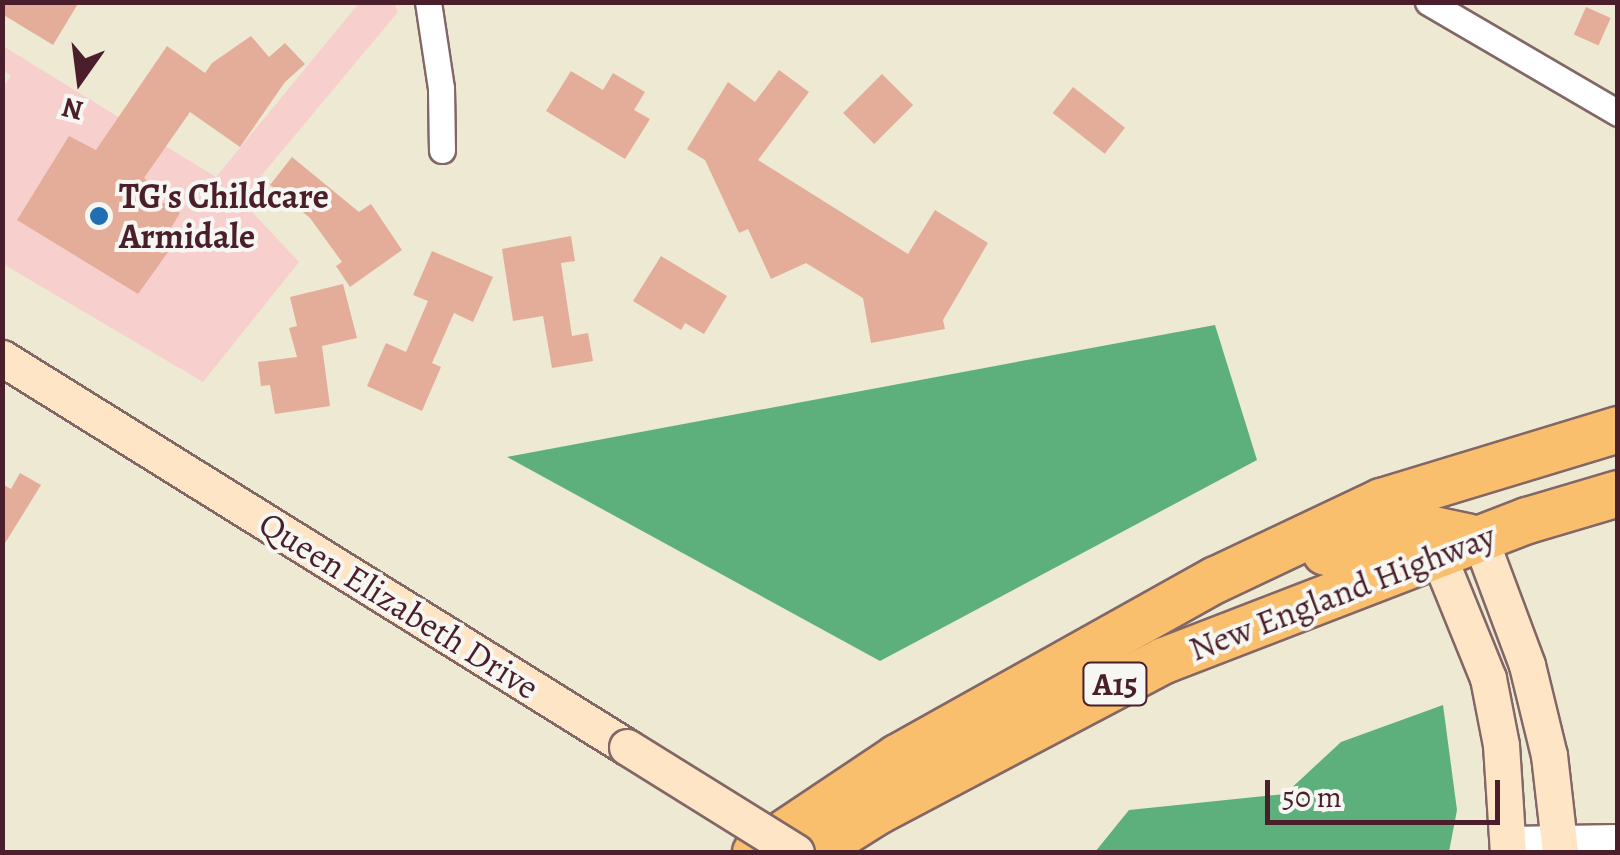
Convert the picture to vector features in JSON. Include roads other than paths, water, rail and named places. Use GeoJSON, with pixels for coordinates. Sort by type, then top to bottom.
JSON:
{"type":"FeatureCollection","features":[{"type":"Feature","properties":{"kind":"highway","name":"New England Highway"},"geometry":{"type":"LineString","coordinates":[[755,852],[897,758],[1216,579],[1381,501],[1618,429]]}},
{"type":"Feature","properties":{"kind":"highway"},"geometry":{"type":"LineString","coordinates":[[1216,579],[1275,568],[1374,536],[1433,529],[1458,542],[1472,514],[1531,482],[1618,456]]}},
{"type":"Feature","properties":{"kind":"highway","name":"New England Highway"},"geometry":{"type":"LineString","coordinates":[[812,852],[894,802],[1164,660],[1458,542],[1618,493]]}},
{"type":"Feature","properties":{"kind":"street"},"geometry":{"type":"LineString","coordinates":[[428,2],[441,88],[442,150]]}},
{"type":"Feature","properties":{"kind":"street"},"geometry":{"type":"LineString","coordinates":[[1428,2],[1618,113]]}},
{"type":"Feature","properties":{"kind":"street","name":"Queen Elizabeth Drive"},"geometry":{"type":"LineString","coordinates":[[2,358],[796,852]]}},
{"type":"Feature","properties":{"kind":"street"},"geometry":{"type":"LineString","coordinates":[[1458,542],[1501,745],[1508,846],[1560,846],[1618,837]]}},
{"type":"Feature","properties":{"kind":"street"},"geometry":{"type":"LineString","coordinates":[[1458,542],[1527,665],[1549,755],[1560,846]]}},
{"type":"Feature","properties":{"kind":"place","name":"TG's Childcare Armidale"},"geometry":{"type":"Point","coordinates":[99,216]}}]}
